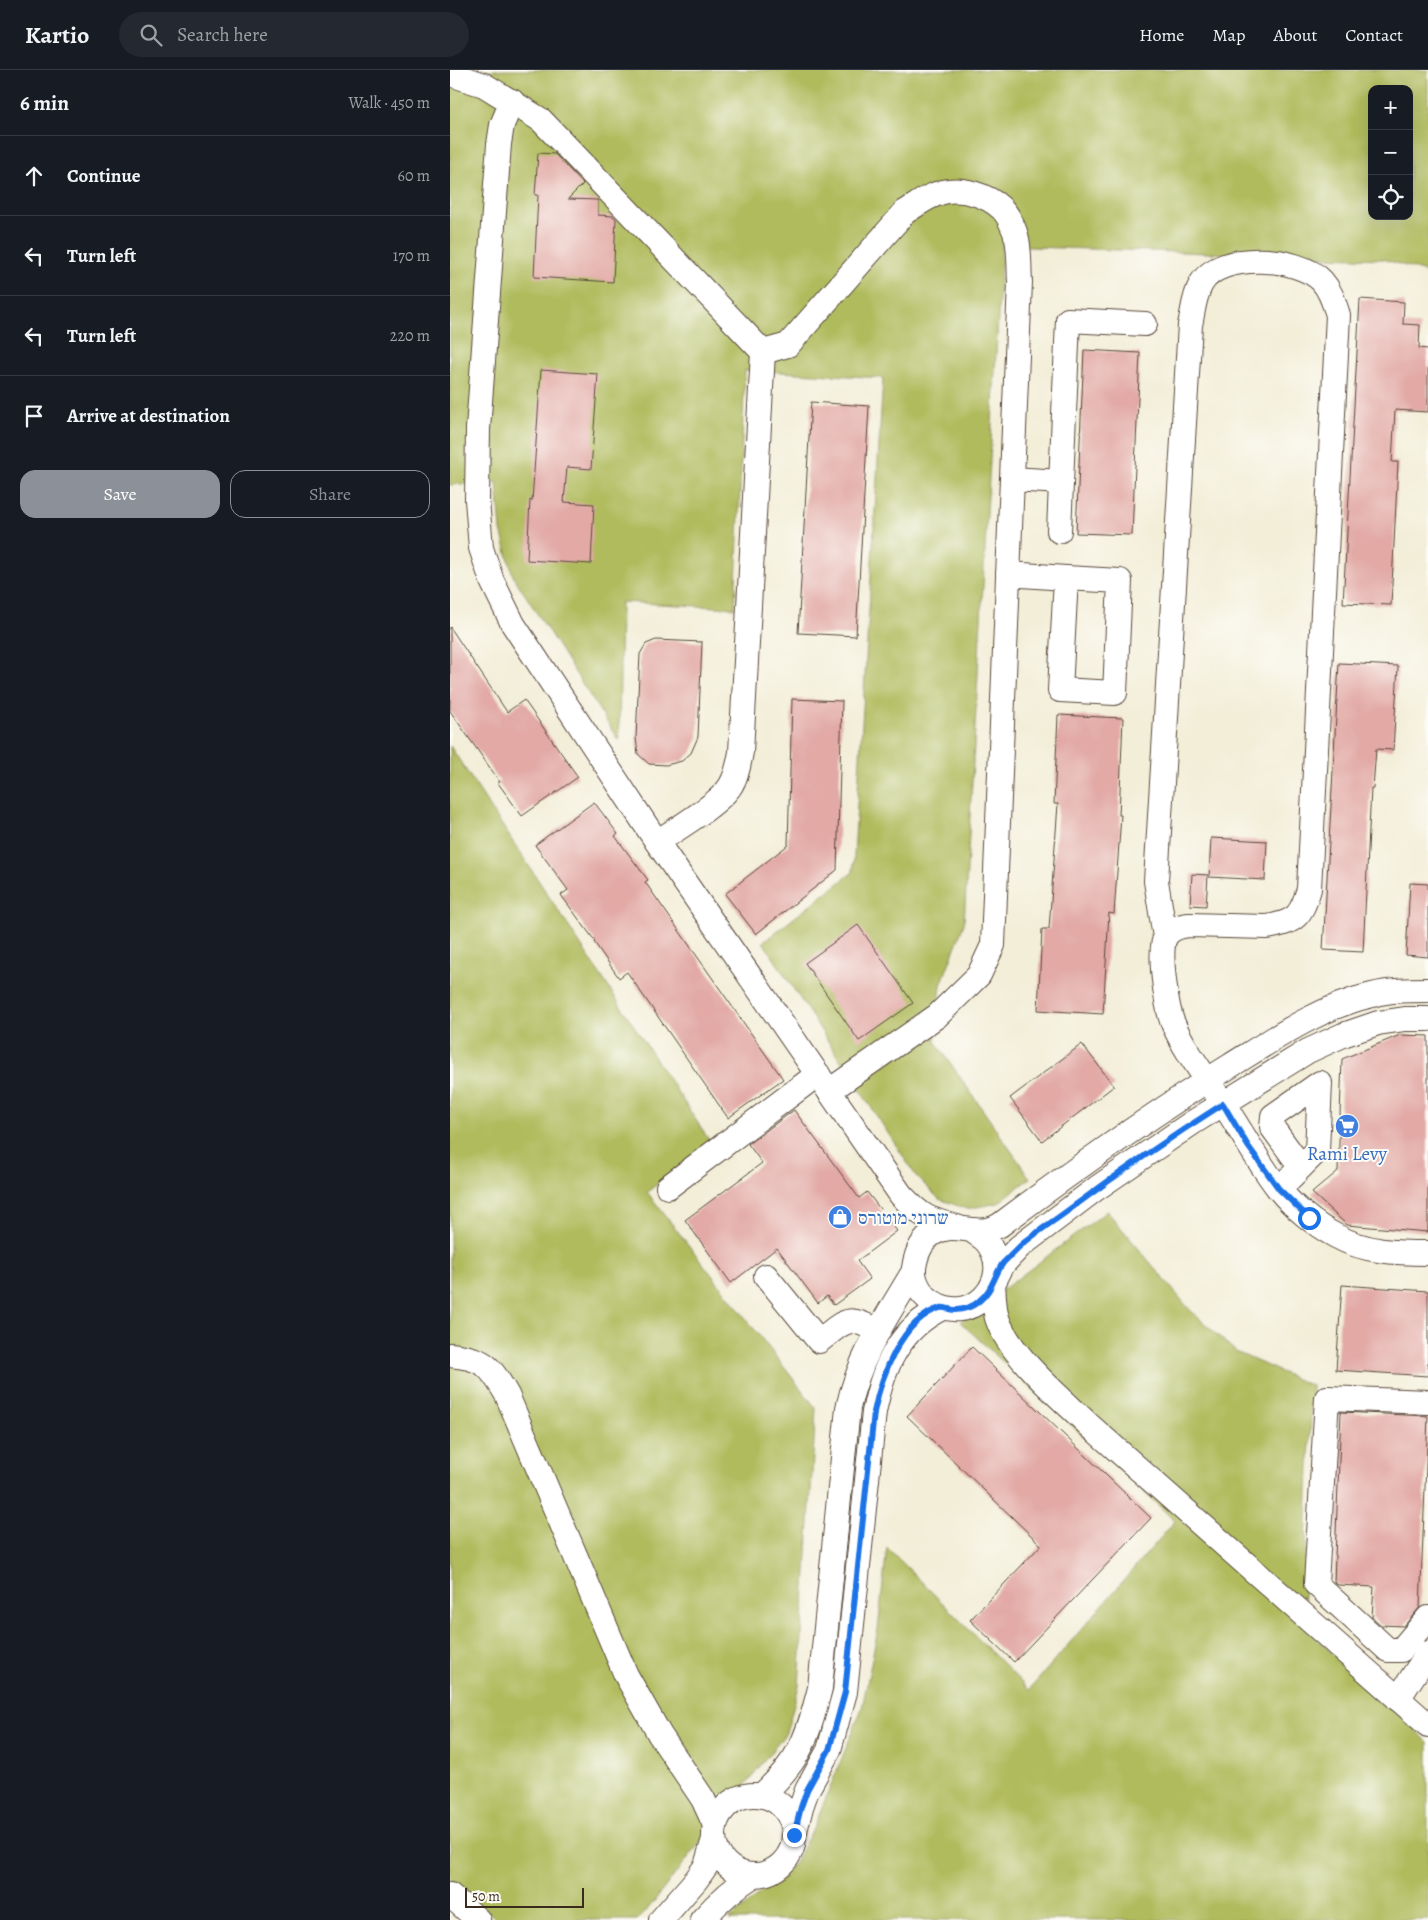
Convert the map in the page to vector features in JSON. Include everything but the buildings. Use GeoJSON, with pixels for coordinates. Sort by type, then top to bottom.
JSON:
{"type":"FeatureCollection","features":[{"type":"Feature","properties":{"kind":"street"},"geometry":{"type":"LineString","coordinates":[[450,74],[484,85],[541,120],[762,352],[741,752],[738,770],[731,786],[722,797],[657,842]]}},
{"type":"Feature","properties":{"kind":"street"},"geometry":{"type":"LineString","coordinates":[[512,101],[502,125],[499,144],[478,429],[477,500],[481,548],[492,582],[513,624],[657,842],[901,1195],[915,1226],[917,1240],[915,1264],[917,1285],[921,1292],[936,1305],[984,1326],[1014,1347]]}},
{"type":"Feature","properties":{"kind":"street"},"geometry":{"type":"LineString","coordinates":[[668,1187],[823,1082],[937,1016],[979,975],[993,945],[1020,282],[1017,238],[1002,208],[982,196],[961,192],[944,191],[926,198],[905,212],[788,344],[762,352]]}},
{"type":"Feature","properties":{"kind":"street"},"geometry":{"type":"LineString","coordinates":[[1164,937],[1178,926],[1268,927],[1279,925],[1292,920],[1302,911],[1309,889],[1338,315],[1331,294],[1322,281],[1308,271],[1290,264],[1250,261],[1228,264],[1211,273],[1201,284],[1190,325],[1156,881],[1164,937],[1162,961],[1167,1001],[1172,1022],[1248,1146],[1279,1189],[1309,1218],[1336,1236],[1360,1246],[1390,1252],[1428,1254]]}},
{"type":"Feature","properties":{"kind":"street"},"geometry":{"type":"LineString","coordinates":[[1059,531],[1068,320],[1145,324]]}},
{"type":"Feature","properties":{"kind":"street"},"geometry":{"type":"LineString","coordinates":[[1012,479],[1061,482]]}},
{"type":"Feature","properties":{"kind":"street"},"geometry":{"type":"LineString","coordinates":[[1008,574],[1120,581],[1115,693],[1060,690],[1066,578]]}},
{"type":"Feature","properties":{"kind":"street"},"geometry":{"type":"LineString","coordinates":[[660,1920],[706,1866],[721,1812],[734,1800],[755,1795],[780,1778],[794,1760],[805,1740],[820,1688],[848,1408],[854,1383],[877,1331],[915,1264],[924,1241],[942,1229],[986,1230],[1000,1225],[1081,1165],[1207,1080],[1294,1026],[1332,1008],[1371,994],[1403,990],[1428,990]]}},
{"type":"Feature","properties":{"kind":"street"},"geometry":{"type":"LineString","coordinates":[[450,1355],[481,1361],[494,1373],[507,1395],[626,1675],[660,1735],[686,1771],[703,1799],[714,1832],[719,1855],[728,1866],[740,1873],[754,1875],[768,1873],[780,1866],[792,1849],[801,1807],[807,1790],[829,1750],[845,1692],[874,1412],[878,1390],[900,1343],[910,1329],[927,1315],[948,1309],[970,1307],[977,1303],[988,1293],[1003,1264],[1019,1247],[1097,1188],[1223,1104],[1308,1051],[1343,1035],[1378,1023],[1428,1018]]}},
{"type":"Feature","properties":{"kind":"street"},"geometry":{"type":"LineString","coordinates":[[1279,1189],[1301,1167]]}},
{"type":"Feature","properties":{"kind":"street"},"geometry":{"type":"LineString","coordinates":[[901,1195],[916,1210],[930,1220],[964,1228],[986,1241],[995,1260],[996,1316],[1004,1334],[1051,1389],[1088,1425],[1428,1725]]}},
{"type":"Feature","properties":{"kind":"street"},"geometry":{"type":"LineString","coordinates":[[766,1276],[819,1341],[848,1320],[861,1321],[877,1331]]}},
{"type":"Feature","properties":{"kind":"street"},"geometry":{"type":"LineString","coordinates":[[1428,1402],[1327,1398],[1316,1584],[1388,1650],[1401,1650],[1428,1618]]}},
{"type":"Feature","properties":{"kind":"street"},"geometry":{"type":"LineString","coordinates":[[1398,1699],[1428,1653]]}},
{"type":"Feature","properties":{"kind":"street"},"geometry":{"type":"LineString","coordinates":[[686,1771],[704,1786],[721,1795],[755,1795],[775,1800],[785,1809],[792,1821],[794,1835]]}},
{"type":"Feature","properties":{"kind":"street"},"geometry":{"type":"LineString","coordinates":[[702,1920],[735,1887],[754,1875]]}},
{"type":"Feature","properties":{"kind":"street"},"geometry":{"type":"LineString","coordinates":[[450,1895],[478,1920]]}},
{"type":"Feature","properties":{"kind":"green space"},"geometry":{"type":"Polygon","coordinates":[[[450,70],[1428,70],[1428,273],[1383,259],[1002,246],[964,924],[941,985],[935,1041],[1030,1178],[998,1203],[967,1209],[939,1199],[916,1176],[763,942],[853,872],[883,378],[745,370],[735,608],[621,602],[619,741],[513,576],[501,530],[497,482],[450,485],[450,70]]]}},
{"type":"Feature","properties":{"kind":"green space"},"geometry":{"type":"Polygon","coordinates":[[[450,746],[711,1143],[647,1192],[816,1408],[799,1686],[786,1733],[644,1914],[637,1920],[498,1920],[450,1881],[450,746]]]}},
{"type":"Feature","properties":{"kind":"green space"},"geometry":{"type":"Polygon","coordinates":[[[1107,1211],[1190,1310],[1236,1352],[1312,1386],[1303,1626],[1428,1742],[1428,1920],[729,1920],[794,1864],[815,1825],[862,1708],[878,1629],[887,1547],[1029,1690],[1175,1521],[960,1322],[1107,1211]]]}},
{"type":"Feature","properties":{"kind":"place","name":"Rami Levy"},"geometry":{"type":"Point","coordinates":[1347,1126]}},
{"type":"Feature","properties":{"kind":"place","name":"שרוני מוטורס"},"geometry":{"type":"Point","coordinates":[840,1217]}},
{"type":"Feature","properties":{"kind":"route"},"geometry":{"type":"LineString","coordinates":[[794,1835],[807,1790],[829,1750],[845,1692],[874,1412],[878,1390],[900,1343],[910,1329],[927,1315],[942,1308],[955,1310],[970,1307],[977,1303],[988,1293],[1003,1264],[1019,1247],[1097,1188],[1223,1104],[1248,1146],[1279,1189],[1309,1218]]}}]}
